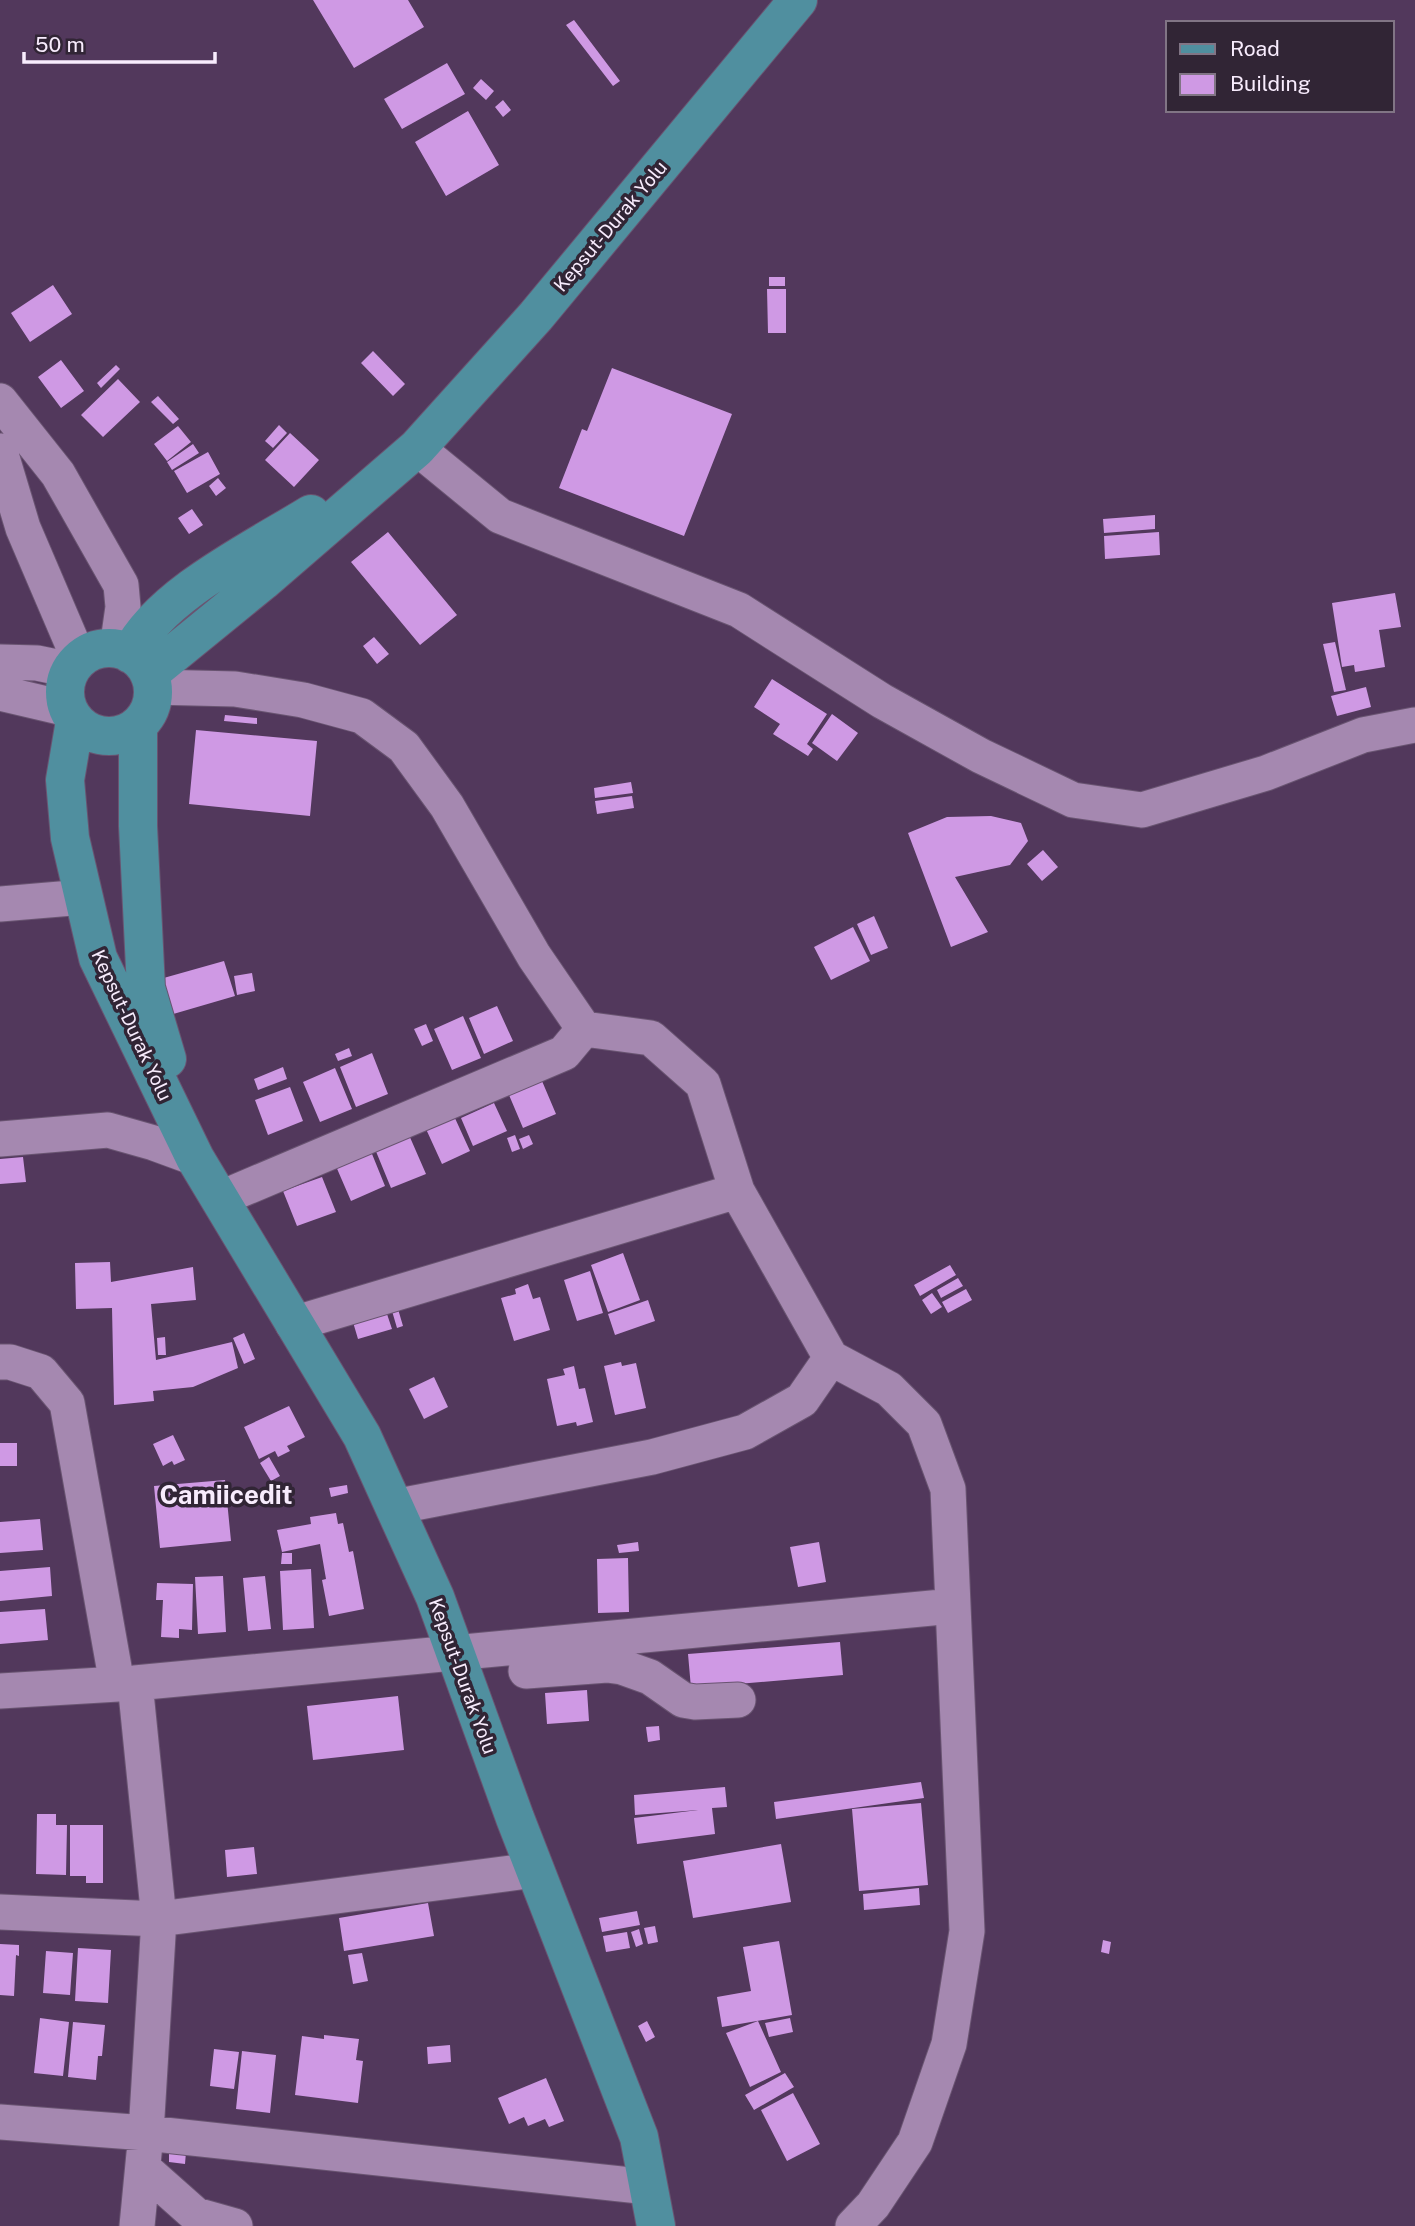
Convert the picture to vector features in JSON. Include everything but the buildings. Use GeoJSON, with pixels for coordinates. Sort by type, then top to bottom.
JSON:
{"type":"FeatureCollection","features":[{"type":"Feature","properties":{"kind":"main road","name":"Kepsut-Durak Yolu"},"geometry":{"type":"LineString","coordinates":[[137,666],[151,622],[175,600],[417,448],[536,316],[798,0]]}},
{"type":"Feature","properties":{"kind":"main road"},"geometry":{"type":"LineString","coordinates":[[104,649],[137,666],[152,702],[147,715],[126,733],[98,735],[85,730],[72,715],[65,696],[66,682],[75,665],[91,652],[104,649]]}},
{"type":"Feature","properties":{"kind":"main road","name":"Kepsut-Durak Yolu"},"geometry":{"type":"LineString","coordinates":[[72,715],[65,780],[70,838],[98,958],[195,1158],[362,1436],[435,1597],[535,1870],[639,2137],[656,2226]]}},
{"type":"Feature","properties":{"kind":"main road","name":"Kepsut-Durak Yolu"},"geometry":{"type":"LineString","coordinates":[[138,725],[138,826],[146,988],[195,1158]]}},
{"type":"Feature","properties":{"kind":"street"},"geometry":{"type":"LineString","coordinates":[[0,401],[58,474],[121,585],[123,607],[137,666],[235,689],[303,700],[362,716],[404,747],[447,806],[534,956],[584,1030],[651,1038],[703,1084],[737,1191],[831,1358],[889,1389],[925,1424],[948,1489],[967,1931],[949,2044],[915,2142],[873,2205],[853,2226]]}},
{"type":"Feature","properties":{"kind":"street"},"geometry":{"type":"LineString","coordinates":[[417,448],[500,516],[739,610],[882,702],[981,756],[1073,800],[1142,810],[1266,773],[1363,735],[1415,725]]}},
{"type":"Feature","properties":{"kind":"street"},"geometry":{"type":"LineString","coordinates":[[0,451],[23,528],[75,665],[0,662]]}},
{"type":"Feature","properties":{"kind":"street"},"geometry":{"type":"LineString","coordinates":[[0,693],[72,715]]}},
{"type":"Feature","properties":{"kind":"street"},"geometry":{"type":"LineString","coordinates":[[0,904],[84,897]]}},
{"type":"Feature","properties":{"kind":"street"},"geometry":{"type":"LineString","coordinates":[[219,1199],[564,1053],[584,1030]]}},
{"type":"Feature","properties":{"kind":"street"},"geometry":{"type":"LineString","coordinates":[[0,1139],[108,1130],[195,1158]]}},
{"type":"Feature","properties":{"kind":"street"},"geometry":{"type":"LineString","coordinates":[[293,1324],[737,1191]]}},
{"type":"Feature","properties":{"kind":"street"},"geometry":{"type":"LineString","coordinates":[[394,1507],[652,1457],[745,1432],[802,1400],[831,1358]]}},
{"type":"Feature","properties":{"kind":"street"},"geometry":{"type":"LineString","coordinates":[[0,1362],[10,1362],[41,1371],[67,1403],[126,1684],[159,1919],[146,2133],[137,2226]]}},
{"type":"Feature","properties":{"kind":"street"},"geometry":{"type":"LineString","coordinates":[[460,1665],[953,1605]]}},
{"type":"Feature","properties":{"kind":"street"},"geometry":{"type":"LineString","coordinates":[[0,1691],[460,1665],[607,1665],[637,1671],[662,1684],[683,1700],[738,1700]]}},
{"type":"Feature","properties":{"kind":"street"},"geometry":{"type":"LineString","coordinates":[[0,1912],[159,1919],[535,1870]]}},
{"type":"Feature","properties":{"kind":"street"},"geometry":{"type":"LineString","coordinates":[[0,2122],[146,2133],[649,2187]]}},
{"type":"Feature","properties":{"kind":"street"},"geometry":{"type":"LineString","coordinates":[[143,2168],[197,2215],[235,2226]]}},
{"type":"Feature","properties":{"kind":"district","name":"Camiicedit"},"geometry":{"type":"Point","coordinates":[226,1495]}}]}
